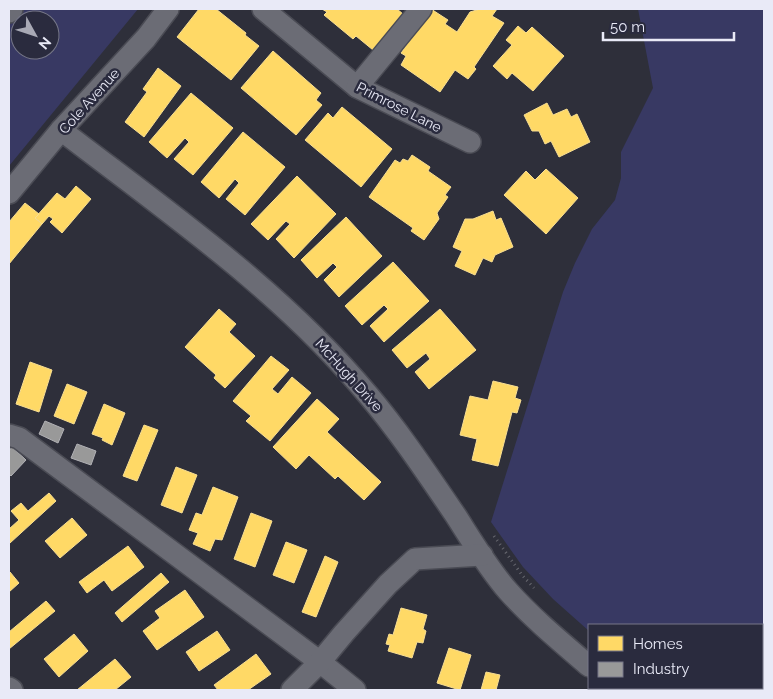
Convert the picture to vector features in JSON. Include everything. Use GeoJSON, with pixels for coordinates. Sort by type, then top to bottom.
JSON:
{"type":"FeatureCollection","features":[{"type":"Feature","properties":{"kind":"street"},"geometry":{"type":"LineString","coordinates":[[9,12],[12,9]]}},
{"type":"Feature","properties":{"kind":"street","name":"Cole Avenue"},"geometry":{"type":"LineString","coordinates":[[9,193],[61,130],[146,38],[168,9]]}},
{"type":"Feature","properties":{"kind":"street","name":"Primrose Lane"},"geometry":{"type":"LineString","coordinates":[[263,9],[357,87],[470,142]]}},
{"type":"Feature","properties":{"kind":"street"},"geometry":{"type":"LineString","coordinates":[[357,87],[421,9]]}},
{"type":"Feature","properties":{"kind":"street","name":"McHugh Drive"},"geometry":{"type":"LineString","coordinates":[[61,130],[239,267],[324,345],[400,434],[508,591],[560,642],[588,665]]}},
{"type":"Feature","properties":{"kind":"street"},"geometry":{"type":"LineString","coordinates":[[9,435],[19,438],[355,690]]}},
{"type":"Feature","properties":{"kind":"street"},"geometry":{"type":"LineString","coordinates":[[292,690],[320,662],[344,632],[388,584],[415,559],[482,555]]}},
{"type":"Feature","properties":{"kind":"path"},"geometry":{"type":"LineString","coordinates":[[489,529],[522,575],[536,590]]}},
{"type":"Feature","properties":{"kind":"shaded area"},"geometry":{"type":"Polygon","coordinates":[[[9,9],[138,9],[9,166],[9,9]]]}},
{"type":"Feature","properties":{"kind":"shaded area"},"geometry":{"type":"Polygon","coordinates":[[[638,9],[764,9],[764,690],[656,690],[763,689],[763,624],[588,624],[588,630],[553,599],[523,567],[491,522],[563,292],[592,229],[615,200],[621,178],[621,152],[653,88],[638,9]]]}},
{"type":"Feature","properties":{"kind":"building: Homes"},"geometry":{"type":"Polygon","coordinates":[[[199,9],[216,9],[259,46],[231,80],[177,37],[199,9]]]}},
{"type":"Feature","properties":{"kind":"building: Homes"},"geometry":{"type":"Polygon","coordinates":[[[322,9],[397,9],[403,14],[373,50],[356,36],[353,39],[324,15],[327,12],[322,9]]]}},
{"type":"Feature","properties":{"kind":"building: Homes"},"geometry":{"type":"Polygon","coordinates":[[[431,9],[448,20],[445,24],[457,32],[470,12],[480,9],[497,9],[492,16],[504,23],[468,79],[455,70],[440,92],[401,65],[406,56],[401,53],[431,9]]]}},
{"type":"Feature","properties":{"kind":"building: Homes"},"geometry":{"type":"Polygon","coordinates":[[[518,26],[526,33],[532,27],[564,56],[533,91],[512,73],[507,79],[493,66],[512,45],[506,40],[518,26]]]}},
{"type":"Feature","properties":{"kind":"building: Homes"},"geometry":{"type":"Polygon","coordinates":[[[273,51],[321,93],[316,100],[322,105],[296,135],[241,88],[273,51]]]}},
{"type":"Feature","properties":{"kind":"building: Homes"},"geometry":{"type":"Polygon","coordinates":[[[158,68],[181,86],[144,137],[125,122],[147,92],[143,89],[158,68]]]}},
{"type":"Feature","properties":{"kind":"building: Homes"},"geometry":{"type":"Polygon","coordinates":[[[191,93],[233,128],[193,175],[174,159],[189,142],[185,138],[167,158],[149,142],[191,93]]]}},
{"type":"Feature","properties":{"kind":"building: Homes"},"geometry":{"type":"Polygon","coordinates":[[[547,103],[553,115],[567,109],[571,117],[577,114],[590,142],[559,157],[551,141],[545,144],[539,131],[532,131],[524,115],[547,103]]]}},
{"type":"Feature","properties":{"kind":"building: Homes"},"geometry":{"type":"Polygon","coordinates":[[[342,107],[392,149],[361,187],[305,140],[328,113],[333,118],[342,107]]]}},
{"type":"Feature","properties":{"kind":"building: Homes"},"geometry":{"type":"Polygon","coordinates":[[[243,132],[285,167],[245,215],[226,199],[239,183],[235,179],[219,198],[201,182],[243,132]]]}},
{"type":"Feature","properties":{"kind":"building: Homes"},"geometry":{"type":"Polygon","coordinates":[[[412,155],[430,167],[428,171],[451,187],[445,195],[448,197],[437,213],[439,219],[424,240],[411,231],[413,228],[369,197],[395,160],[400,163],[403,159],[408,161],[412,155]]]}},
{"type":"Feature","properties":{"kind":"building: Homes"},"geometry":{"type":"Polygon","coordinates":[[[546,169],[578,198],[546,234],[504,195],[526,171],[535,180],[546,169]]]}},
{"type":"Feature","properties":{"kind":"building: Homes"},"geometry":{"type":"Polygon","coordinates":[[[297,176],[336,214],[294,258],[276,239],[290,224],[286,221],[268,240],[251,224],[297,176]]]}},
{"type":"Feature","properties":{"kind":"building: Homes"},"geometry":{"type":"Polygon","coordinates":[[[76,186],[91,199],[62,233],[50,222],[53,219],[49,216],[42,224],[35,218],[57,193],[65,199],[76,186]]]}},
{"type":"Feature","properties":{"kind":"building: Homes"},"geometry":{"type":"Polygon","coordinates":[[[25,203],[39,214],[35,218],[42,224],[9,264],[9,222],[25,203]]]}},
{"type":"Feature","properties":{"kind":"building: Homes"},"geometry":{"type":"Polygon","coordinates":[[[493,211],[496,220],[501,218],[513,247],[495,255],[492,262],[483,258],[475,275],[455,266],[462,251],[453,247],[465,219],[473,219],[493,211]]]}},
{"type":"Feature","properties":{"kind":"building: Homes"},"geometry":{"type":"Polygon","coordinates":[[[346,217],[382,256],[339,297],[324,280],[337,267],[333,263],[317,278],[301,260],[346,217]]]}},
{"type":"Feature","properties":{"kind":"building: Homes"},"geometry":{"type":"Polygon","coordinates":[[[393,262],[429,301],[384,342],[370,326],[388,309],[384,305],[362,325],[345,306],[393,262]]]}},
{"type":"Feature","properties":{"kind":"building: Homes"},"geometry":{"type":"Polygon","coordinates":[[[219,309],[236,324],[229,332],[255,356],[225,388],[214,378],[216,375],[185,347],[219,309]]]}},
{"type":"Feature","properties":{"kind":"building: Homes"},"geometry":{"type":"Polygon","coordinates":[[[440,309],[476,350],[429,389],[415,372],[430,359],[426,353],[407,368],[392,350],[440,309]]]}},
{"type":"Feature","properties":{"kind":"building: Homes"},"geometry":{"type":"Polygon","coordinates":[[[271,356],[289,370],[272,389],[278,394],[292,377],[311,393],[270,441],[246,421],[251,416],[233,401],[271,356]]]}},
{"type":"Feature","properties":{"kind":"building: Homes"},"geometry":{"type":"Polygon","coordinates":[[[30,362],[52,370],[39,412],[16,404],[30,362]]]}},
{"type":"Feature","properties":{"kind":"building: Homes"},"geometry":{"type":"Polygon","coordinates":[[[493,381],[518,387],[515,398],[521,400],[517,413],[512,412],[498,466],[472,460],[477,439],[460,435],[470,396],[488,400],[493,381]]]}},
{"type":"Feature","properties":{"kind":"building: Homes"},"geometry":{"type":"Polygon","coordinates":[[[67,384],[87,392],[74,424],[54,416],[67,384]]]}},
{"type":"Feature","properties":{"kind":"building: Homes"},"geometry":{"type":"Polygon","coordinates":[[[317,399],[339,419],[327,432],[381,482],[364,500],[338,476],[335,479],[309,455],[296,469],[273,447],[317,399]]]}},
{"type":"Feature","properties":{"kind":"building: Homes"},"geometry":{"type":"Polygon","coordinates":[[[104,404],[125,413],[112,445],[102,440],[103,438],[92,434],[104,404]]]}},
{"type":"Feature","properties":{"kind":"building: Homes"},"geometry":{"type":"Polygon","coordinates":[[[144,425],[158,430],[137,481],[123,476],[144,425]]]}},
{"type":"Feature","properties":{"kind":"building: Homes"},"geometry":{"type":"Polygon","coordinates":[[[176,467],[197,475],[182,513],[161,505],[176,467]]]}},
{"type":"Feature","properties":{"kind":"building: Homes"},"geometry":{"type":"Polygon","coordinates":[[[213,487],[238,497],[222,540],[215,539],[210,551],[193,544],[198,533],[189,530],[196,513],[202,515],[213,487]]]}},
{"type":"Feature","properties":{"kind":"building: Homes"},"geometry":{"type":"Polygon","coordinates":[[[49,493],[56,501],[10,543],[9,529],[19,520],[11,511],[21,503],[28,511],[49,493]]]}},
{"type":"Feature","properties":{"kind":"building: Homes"},"geometry":{"type":"Polygon","coordinates":[[[251,513],[272,521],[255,567],[234,559],[251,513]]]}},
{"type":"Feature","properties":{"kind":"building: Homes"},"geometry":{"type":"Polygon","coordinates":[[[72,518],[87,535],[60,558],[45,541],[72,518]]]}},
{"type":"Feature","properties":{"kind":"building: Homes"},"geometry":{"type":"Polygon","coordinates":[[[286,542],[307,550],[294,583],[273,575],[286,542]]]}},
{"type":"Feature","properties":{"kind":"building: Homes"},"geometry":{"type":"Polygon","coordinates":[[[128,546],[144,567],[112,591],[104,580],[87,593],[79,582],[128,546]]]}},
{"type":"Feature","properties":{"kind":"building: Homes"},"geometry":{"type":"Polygon","coordinates":[[[325,556],[338,562],[316,617],[302,612],[325,556]]]}},
{"type":"Feature","properties":{"kind":"building: Homes"},"geometry":{"type":"Polygon","coordinates":[[[9,573],[19,583],[9,592],[9,573]]]}},
{"type":"Feature","properties":{"kind":"building: Homes"},"geometry":{"type":"Polygon","coordinates":[[[161,573],[169,582],[122,622],[115,613],[161,573]]]}},
{"type":"Feature","properties":{"kind":"building: Homes"},"geometry":{"type":"Polygon","coordinates":[[[185,590],[204,617],[157,650],[143,631],[160,618],[155,611],[185,590]]]}},
{"type":"Feature","properties":{"kind":"building: Homes"},"geometry":{"type":"Polygon","coordinates":[[[46,601],[55,611],[9,649],[9,632],[46,601]]]}},
{"type":"Feature","properties":{"kind":"building: Homes"},"geometry":{"type":"Polygon","coordinates":[[[401,608],[427,615],[423,629],[426,631],[423,643],[417,642],[412,658],[388,651],[390,645],[386,644],[389,634],[393,635],[401,608]]]}},
{"type":"Feature","properties":{"kind":"building: Homes"},"geometry":{"type":"Polygon","coordinates":[[[217,631],[230,650],[199,671],[186,652],[217,631]]]}},
{"type":"Feature","properties":{"kind":"building: Homes"},"geometry":{"type":"Polygon","coordinates":[[[74,634],[88,651],[59,677],[44,659],[74,634]]]}},
{"type":"Feature","properties":{"kind":"building: Homes"},"geometry":{"type":"Polygon","coordinates":[[[449,648],[471,655],[460,690],[437,683],[449,648]]]}},
{"type":"Feature","properties":{"kind":"building: Homes"},"geometry":{"type":"Polygon","coordinates":[[[256,654],[271,674],[248,690],[218,690],[214,685],[256,654]]]}},
{"type":"Feature","properties":{"kind":"building: Homes"},"geometry":{"type":"Polygon","coordinates":[[[115,659],[131,677],[115,690],[77,690],[115,659]]]}},
{"type":"Feature","properties":{"kind":"building: Homes"},"geometry":{"type":"Polygon","coordinates":[[[486,672],[500,675],[496,690],[481,690],[486,672]]]}},
{"type":"Feature","properties":{"kind":"building: Industry"},"geometry":{"type":"Polygon","coordinates":[[[45,421],[64,429],[58,443],[39,434],[45,421]]]}},
{"type":"Feature","properties":{"kind":"building: Industry"},"geometry":{"type":"Polygon","coordinates":[[[77,444],[96,451],[91,465],[71,458],[77,444]]]}},
{"type":"Feature","properties":{"kind":"building: Industry"},"geometry":{"type":"Polygon","coordinates":[[[12,447],[26,460],[11,476],[9,474],[9,451],[12,447]]]}}]}
